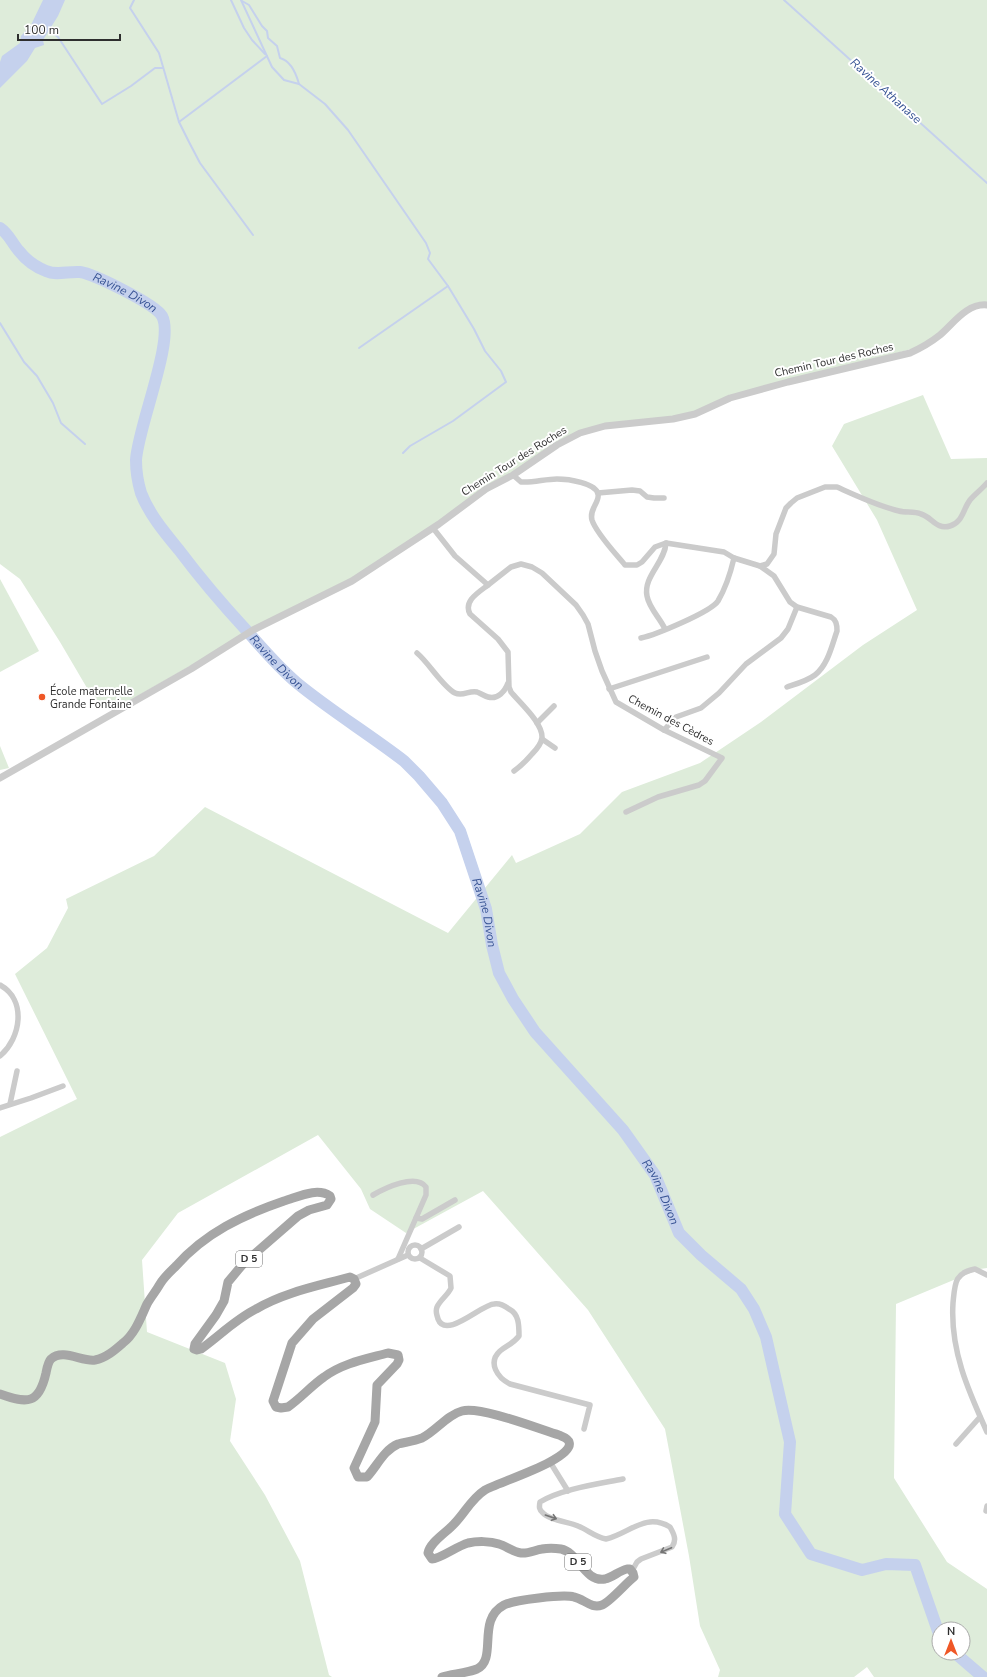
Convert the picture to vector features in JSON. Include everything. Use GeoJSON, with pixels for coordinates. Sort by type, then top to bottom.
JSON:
{"type":"FeatureCollection","features":[{"type":"Feature","properties":{"kind":"main road","name":"D 5"},"geometry":{"type":"LineString","coordinates":[[0,1394],[14,1399],[23,1400],[30,1399],[37,1395],[43,1385],[48,1363],[55,1356],[65,1355],[85,1360],[103,1358],[125,1342],[138,1324],[161,1281],[187,1253],[207,1237],[229,1224],[265,1208],[306,1194],[322,1192],[330,1196],[331,1199],[327,1205],[310,1210],[298,1216],[242,1264],[228,1282],[224,1301],[195,1344],[194,1348],[199,1350],[254,1309],[274,1299],[305,1288],[350,1277],[354,1279],[356,1284],[353,1288],[313,1319],[292,1343],[273,1401],[276,1407],[288,1407],[324,1376],[340,1368],[356,1361],[388,1353],[394,1353],[398,1355],[398,1364],[377,1385],[375,1422],[355,1464],[354,1472],[358,1477],[367,1477],[387,1451],[393,1446],[422,1438],[454,1415],[464,1411],[474,1410],[568,1439],[570,1445],[566,1450],[550,1462],[528,1473],[487,1489],[476,1496],[455,1523],[431,1546],[428,1553],[432,1559],[436,1559],[456,1547],[469,1543],[486,1542],[498,1544],[525,1554],[544,1548],[561,1549],[569,1552],[587,1573],[603,1579],[624,1570],[632,1571]]}},
{"type":"Feature","properties":{"kind":"main road"},"geometry":{"type":"LineString","coordinates":[[442,1677],[478,1669],[485,1662],[488,1625],[492,1616],[504,1605],[521,1601],[564,1596],[573,1597],[595,1607],[603,1604],[634,1577],[632,1571]]}},
{"type":"Feature","properties":{"kind":"street","name":"Chemin Tour des Roches"},"geometry":{"type":"LineString","coordinates":[[0,778],[191,669],[253,630],[352,581],[434,528],[486,489],[513,475],[568,439],[593,428],[673,419],[695,414],[730,398],[788,382],[910,353],[926,345],[967,311],[977,306],[987,305]]}},
{"type":"Feature","properties":{"kind":"street"},"geometry":{"type":"LineString","coordinates":[[513,475],[521,482],[531,483],[557,479],[593,486],[598,493],[599,498],[592,510],[592,519],[595,527],[625,565],[637,565],[642,562],[655,547],[666,543],[724,552],[734,558],[760,566],[774,576],[790,602],[797,607],[831,616],[835,620],[837,631],[824,665],[815,675],[804,682],[787,687]]}},
{"type":"Feature","properties":{"kind":"street"},"geometry":{"type":"LineString","coordinates":[[760,566],[767,564],[774,554],[776,534],[786,508],[797,498],[825,487],[837,487],[882,506],[902,512],[919,513],[927,516],[934,524],[950,526],[957,522],[962,516],[969,501],[987,483]]}},
{"type":"Feature","properties":{"kind":"street"},"geometry":{"type":"LineString","coordinates":[[598,493],[632,490],[640,491],[647,497],[664,498]]}},
{"type":"Feature","properties":{"kind":"street"},"geometry":{"type":"LineString","coordinates":[[434,528],[455,556],[488,585],[470,600],[468,610],[470,614],[504,645],[508,652],[508,682],[511,692],[537,723],[541,732],[542,739],[535,750],[521,766],[514,771]]}},
{"type":"Feature","properties":{"kind":"street"},"geometry":{"type":"LineString","coordinates":[[665,629],[649,602],[646,590],[649,580],[664,553],[666,543]]}},
{"type":"Feature","properties":{"kind":"street"},"geometry":{"type":"LineString","coordinates":[[641,638],[653,636],[709,609],[717,602],[734,558]]}},
{"type":"Feature","properties":{"kind":"street","name":"Chemin des Cèdres"},"geometry":{"type":"LineString","coordinates":[[488,585],[511,567],[521,564],[532,567],[542,573],[576,605],[583,615],[588,624],[595,651],[609,689],[616,702],[664,730],[722,758],[705,781],[699,785],[658,797],[626,812]]}},
{"type":"Feature","properties":{"kind":"street"},"geometry":{"type":"LineString","coordinates":[[664,730],[676,717],[701,708],[719,693],[746,664],[781,638],[788,629],[797,607]]}},
{"type":"Feature","properties":{"kind":"street"},"geometry":{"type":"LineString","coordinates":[[417,653],[424,658],[449,689],[456,694],[461,695],[471,691],[477,692],[488,698],[495,698],[505,690],[508,682]]}},
{"type":"Feature","properties":{"kind":"street"},"geometry":{"type":"LineString","coordinates":[[609,689],[707,657]]}},
{"type":"Feature","properties":{"kind":"street"},"geometry":{"type":"LineString","coordinates":[[537,723],[554,706]]}},
{"type":"Feature","properties":{"kind":"street"},"geometry":{"type":"LineString","coordinates":[[542,739],[555,748]]}},
{"type":"Feature","properties":{"kind":"street"},"geometry":{"type":"LineString","coordinates":[[0,985],[13,997],[18,1012],[19,1024],[14,1040],[0,1056]]}},
{"type":"Feature","properties":{"kind":"street"},"geometry":{"type":"LineString","coordinates":[[10,1104],[17,1071]]}},
{"type":"Feature","properties":{"kind":"street"},"geometry":{"type":"LineString","coordinates":[[0,1108],[63,1086]]}},
{"type":"Feature","properties":{"kind":"street"},"geometry":{"type":"LineString","coordinates":[[373,1195],[383,1189],[413,1180],[424,1184],[427,1191],[398,1259]]}},
{"type":"Feature","properties":{"kind":"street"},"geometry":{"type":"LineString","coordinates":[[416,1218],[422,1219],[455,1200]]}},
{"type":"Feature","properties":{"kind":"street"},"geometry":{"type":"LineString","coordinates":[[421,1249],[459,1226]]}},
{"type":"Feature","properties":{"kind":"street"},"geometry":{"type":"LineString","coordinates":[[408,1255],[410,1247],[415,1245],[421,1249]]}},
{"type":"Feature","properties":{"kind":"street"},"geometry":{"type":"LineString","coordinates":[[420,1258],[421,1249]]}},
{"type":"Feature","properties":{"kind":"street"},"geometry":{"type":"LineString","coordinates":[[354,1279],[408,1255]]}},
{"type":"Feature","properties":{"kind":"street"},"geometry":{"type":"LineString","coordinates":[[408,1255],[415,1260],[420,1258],[450,1276],[451,1288],[437,1306],[436,1313],[439,1322],[444,1326],[452,1326],[488,1306],[495,1304],[504,1306],[514,1311],[518,1322],[519,1336],[515,1342],[500,1351],[496,1358],[495,1367],[497,1374],[510,1384],[590,1405],[584,1428]]}},
{"type":"Feature","properties":{"kind":"street"},"geometry":{"type":"LineString","coordinates":[[987,1276],[975,1269],[966,1271],[960,1275],[955,1282],[952,1322],[963,1377],[987,1432]]}},
{"type":"Feature","properties":{"kind":"street"},"geometry":{"type":"LineString","coordinates":[[956,1444],[980,1417]]}},
{"type":"Feature","properties":{"kind":"street"},"geometry":{"type":"LineString","coordinates":[[550,1462],[568,1491]]}},
{"type":"Feature","properties":{"kind":"street"},"geometry":{"type":"LineString","coordinates":[[622,1479],[568,1491],[540,1502],[539,1509],[546,1516],[579,1526],[594,1535],[606,1539],[647,1522],[659,1522],[670,1527],[675,1538],[675,1543],[672,1547],[641,1559],[637,1562],[632,1571]]}},
{"type":"Feature","properties":{"kind":"green space"},"geometry":{"type":"Polygon","coordinates":[[[0,0],[987,0],[987,305],[977,306],[926,345],[730,398],[695,414],[605,426],[568,439],[352,581],[253,630],[120,706],[97,705],[60,642],[20,579],[0,564],[0,0]]]}},
{"type":"Feature","properties":{"kind":"green space"},"geometry":{"type":"Polygon","coordinates":[[[923,395],[951,459],[987,458],[987,1268],[980,1269],[896,1304],[894,1478],[947,1562],[987,1589],[987,1677],[874,1677],[867,1667],[854,1677],[718,1677],[720,1670],[700,1626],[689,1556],[665,1429],[588,1310],[483,1191],[406,1233],[370,1209],[361,1189],[318,1135],[178,1213],[142,1260],[147,1332],[225,1363],[236,1399],[230,1441],[265,1495],[300,1561],[329,1675],[332,1677],[0,1677],[0,1137],[77,1099],[15,974],[47,948],[68,908],[66,899],[154,856],[205,807],[448,933],[512,855],[516,863],[580,834],[622,792],[700,763],[761,722],[863,645],[917,610],[877,520],[832,446],[844,424],[923,395]]]}},
{"type":"Feature","properties":{"kind":"green space"},"geometry":{"type":"Polygon","coordinates":[[[0,579],[39,651],[0,672],[0,579]]]}},
{"type":"Feature","properties":{"kind":"green space"},"geometry":{"type":"Polygon","coordinates":[[[0,746],[9,768],[0,770],[0,746]]]}},
{"type":"Feature","properties":{"kind":"water"},"geometry":{"type":"Polygon","coordinates":[[[43,0],[65,0],[58,16],[43,40],[44,45],[35,48],[27,61],[0,88],[0,62],[2,56],[20,43],[21,36],[31,25],[43,0]]]}},
{"type":"Feature","properties":{"kind":"waterway"},"geometry":{"type":"LineString","coordinates":[[134,0],[130,8],[159,53],[179,122],[189,142],[200,163],[253,235]]}},
{"type":"Feature","properties":{"kind":"waterway"},"geometry":{"type":"LineString","coordinates":[[231,0],[244,28],[252,40],[265,54]]}},
{"type":"Feature","properties":{"kind":"waterway"},"geometry":{"type":"LineString","coordinates":[[241,0],[272,67],[284,80],[299,84],[325,104],[348,130],[426,243],[430,253],[428,259],[448,286],[474,329],[485,351],[501,371],[506,382],[453,421],[410,446],[403,453]]}},
{"type":"Feature","properties":{"kind":"waterway","name":"Ravine Athanase"},"geometry":{"type":"LineString","coordinates":[[784,0],[987,183]]}},
{"type":"Feature","properties":{"kind":"waterway"},"geometry":{"type":"LineString","coordinates":[[242,1],[249,5],[262,26],[267,31],[268,38],[277,46],[280,58],[290,65],[299,84]]}},
{"type":"Feature","properties":{"kind":"waterway"},"geometry":{"type":"LineString","coordinates":[[49,30],[58,37],[102,104],[131,86],[155,68],[163,68]]}},
{"type":"Feature","properties":{"kind":"waterway"},"geometry":{"type":"LineString","coordinates":[[179,122],[267,56]]}},
{"type":"Feature","properties":{"kind":"waterway","name":"Ravine Divon"},"geometry":{"type":"LineString","coordinates":[[0,228],[31,263],[50,272],[80,272],[98,278],[137,297],[162,316],[165,328],[164,344],[155,384],[138,445],[136,460],[140,489],[148,508],[195,571],[283,671],[323,703],[404,761],[442,803],[460,831],[486,909],[492,945],[499,973],[513,999],[535,1032],[623,1130],[655,1175],[679,1233],[701,1255],[741,1289],[754,1309],[766,1337],[790,1442],[785,1514],[811,1554],[862,1570],[886,1564],[915,1565],[934,1621]]}},
{"type":"Feature","properties":{"kind":"waterway"},"geometry":{"type":"LineString","coordinates":[[359,348],[448,286]]}},
{"type":"Feature","properties":{"kind":"waterway"},"geometry":{"type":"LineString","coordinates":[[0,323],[24,362],[37,376],[53,403],[61,423],[85,444]]}},
{"type":"Feature","properties":{"kind":"waterway","name":"Ravine Divon"},"geometry":{"type":"LineString","coordinates":[[964,1661],[983,1677]]}},
{"type":"Feature","properties":{"kind":"place","name":"École maternelle Grande Fontaine"},"geometry":{"type":"Point","coordinates":[42,697]}}]}
